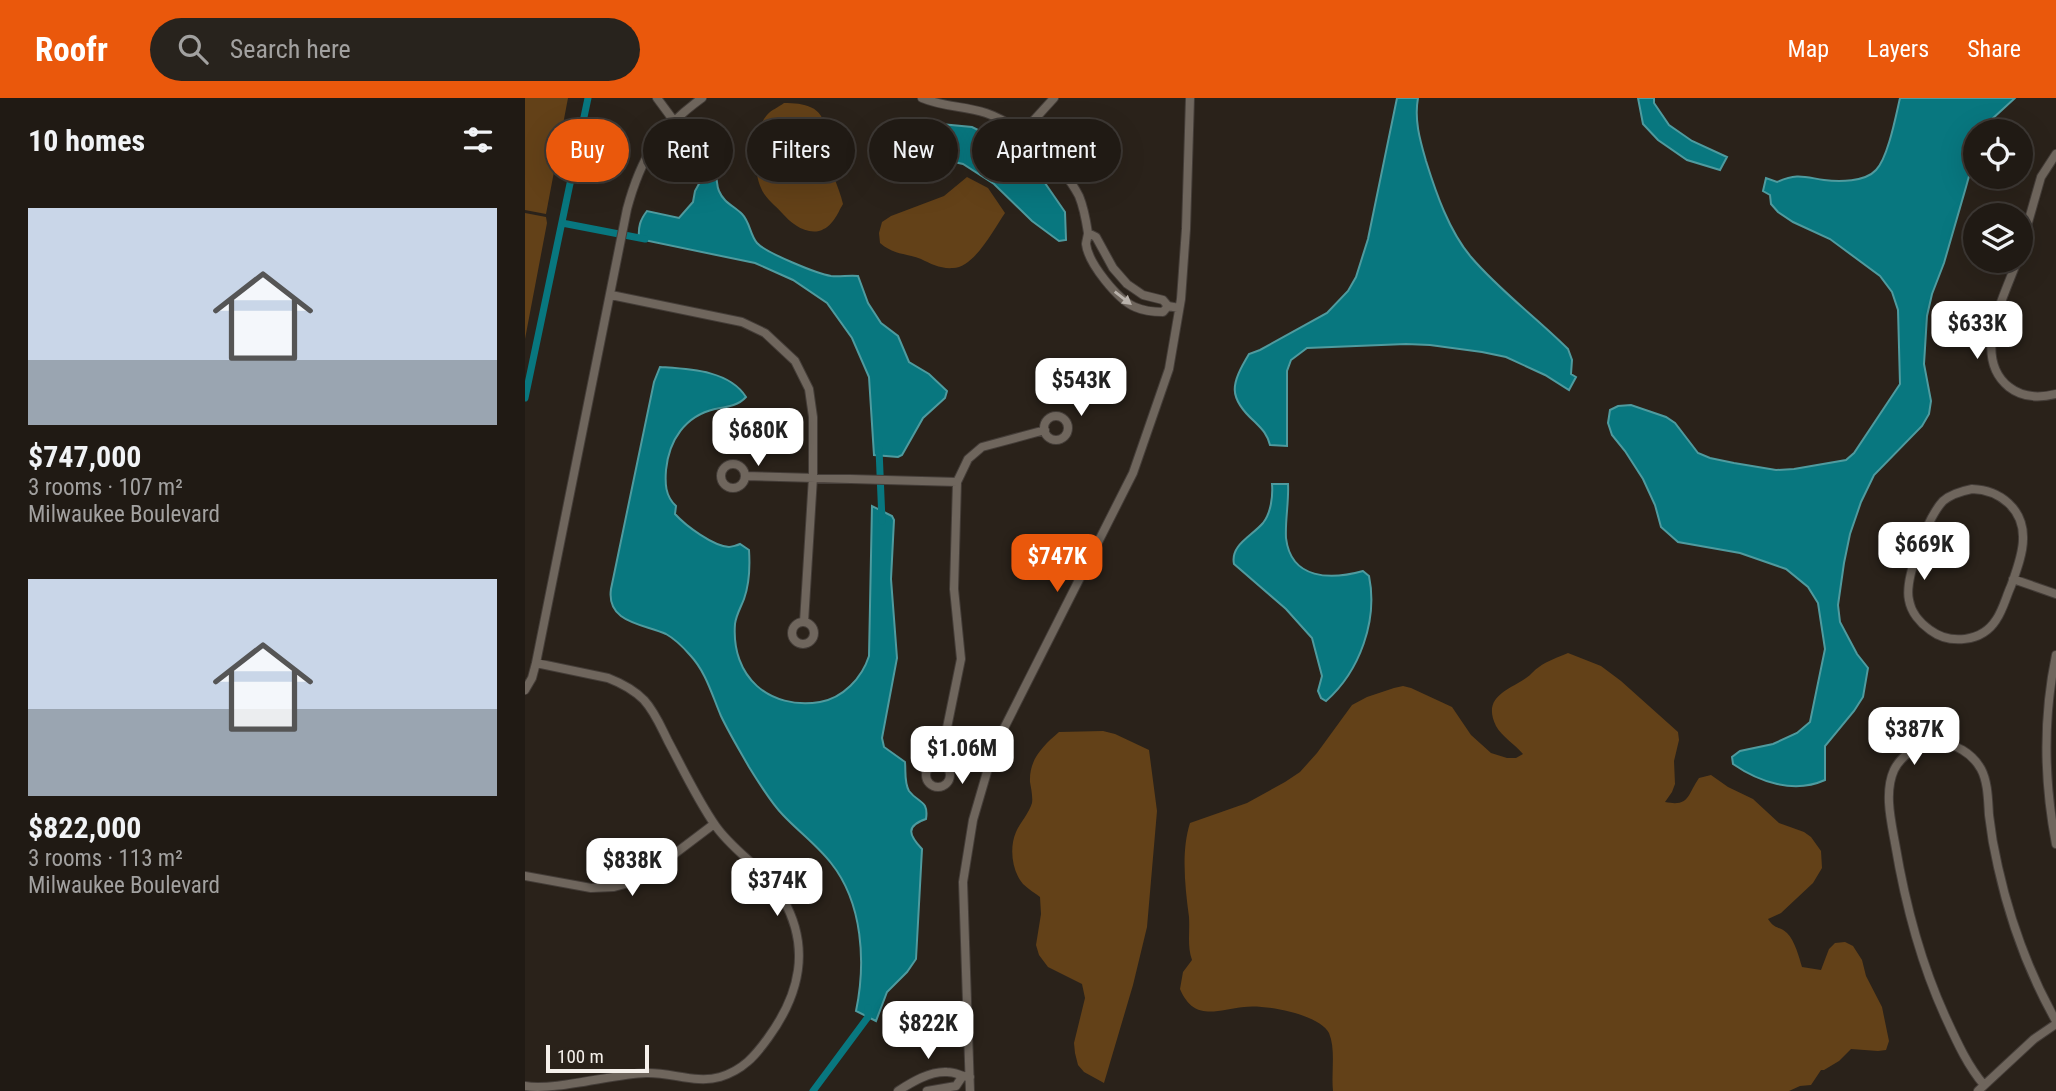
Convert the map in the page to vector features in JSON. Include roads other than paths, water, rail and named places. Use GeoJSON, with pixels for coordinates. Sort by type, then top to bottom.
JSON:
{"type":"FeatureCollection","features":[{"type":"Feature","properties":{"kind":"street"},"geometry":{"type":"LineString","coordinates":[[657,98],[673,119]]}},
{"type":"Feature","properties":{"kind":"street"},"geometry":{"type":"LineString","coordinates":[[676,119],[702,98]]}},
{"type":"Feature","properties":{"kind":"street"},"geometry":{"type":"LineString","coordinates":[[922,98],[939,104],[984,112],[1000,119]]}},
{"type":"Feature","properties":{"kind":"street"},"geometry":{"type":"LineString","coordinates":[[1035,119],[1055,98]]}},
{"type":"Feature","properties":{"kind":"street"},"geometry":{"type":"LineString","coordinates":[[970,1091],[966,1077],[963,882],[974,820],[994,748],[1133,473],[1169,369],[1179,308],[1186,229],[1190,98]]}},
{"type":"Feature","properties":{"kind":"street"},"geometry":{"type":"LineString","coordinates":[[2033,205],[2041,177],[2056,153]]}},
{"type":"Feature","properties":{"kind":"street"},"geometry":{"type":"LineString","coordinates":[[525,690],[536,663],[627,209],[643,164]]}},
{"type":"Feature","properties":{"kind":"street"},"geometry":{"type":"LineString","coordinates":[[1070,182],[1083,205],[1089,233],[1086,243],[1101,275],[1117,294],[1136,307],[1163,312],[1168,306]]}},
{"type":"Feature","properties":{"kind":"street"},"geometry":{"type":"LineString","coordinates":[[1089,233],[1096,237],[1113,268],[1126,284],[1150,298],[1163,300],[1168,306],[1179,308]]}},
{"type":"Feature","properties":{"kind":"street"},"geometry":{"type":"LineString","coordinates":[[1101,275],[1113,268]]}},
{"type":"Feature","properties":{"kind":"street"},"geometry":{"type":"LineString","coordinates":[[2013,273],[1994,329],[1991,360],[2005,383],[2020,393],[2037,396],[2056,394]]}},
{"type":"Feature","properties":{"kind":"street"},"geometry":{"type":"LineString","coordinates":[[611,295],[742,322],[765,333],[795,361],[809,390],[813,417],[813,477],[804,622]]}},
{"type":"Feature","properties":{"kind":"street"},"geometry":{"type":"LineString","coordinates":[[940,762],[961,659],[954,589],[957,482],[968,459],[982,447],[1045,430]]}},
{"type":"Feature","properties":{"kind":"street"},"geometry":{"type":"LineString","coordinates":[[745,476],[957,482]]}},
{"type":"Feature","properties":{"kind":"street"},"geometry":{"type":"LineString","coordinates":[[1981,489],[1998,494],[2018,515],[2023,538],[2013,579],[1995,621],[1983,634],[1966,639],[1946,638],[1934,633],[1917,617],[1909,600],[1910,580],[1931,517],[1949,496],[1962,491],[1981,489]]}},
{"type":"Feature","properties":{"kind":"street"},"geometry":{"type":"LineString","coordinates":[[2013,579],[2056,594]]}},
{"type":"Feature","properties":{"kind":"street"},"geometry":{"type":"LineString","coordinates":[[2056,655],[2048,712],[2052,763],[2048,795],[2056,844]]}},
{"type":"Feature","properties":{"kind":"street"},"geometry":{"type":"LineString","coordinates":[[525,1086],[541,1088],[645,1073],[697,1079],[717,1078],[737,1070],[750,1061],[776,1028],[787,1009],[798,976],[798,944],[792,916],[773,884],[729,843],[714,824],[658,721],[643,699],[608,677],[536,663]]}},
{"type":"Feature","properties":{"kind":"street"},"geometry":{"type":"LineString","coordinates":[[1929,744],[1949,744],[1967,753],[1980,768],[1986,784],[1997,867],[2008,907],[2022,949],[2056,1022],[1981,1088],[1940,1006],[1924,965],[1906,904],[1893,832],[1890,788],[1894,771],[1905,755],[1913,750],[1929,744]]}},
{"type":"Feature","properties":{"kind":"street"},"geometry":{"type":"LineString","coordinates":[[525,876],[591,888],[640,880],[714,824]]}},
{"type":"Feature","properties":{"kind":"street"},"geometry":{"type":"LineString","coordinates":[[898,1091],[912,1081],[947,1072],[966,1077]]}},
{"type":"Feature","properties":{"kind":"street"},"geometry":{"type":"LineString","coordinates":[[927,1091],[957,1086],[966,1077]]}},
{"type":"Feature","properties":{"kind":"street"},"geometry":{"type":"LineString","coordinates":[[912,1081],[918,1091]]}},
{"type":"Feature","properties":{"kind":"water"},"geometry":{"type":"Polygon","coordinates":[[[1397,98],[1418,98],[1417,122],[1426,161],[1444,211],[1463,247],[1494,281],[1568,349],[1572,360],[1571,374],[1576,377],[1569,390],[1545,375],[1506,357],[1430,345],[1307,348],[1291,360],[1287,371],[1287,446],[1270,445],[1264,432],[1246,413],[1236,397],[1238,374],[1249,354],[1327,313],[1348,291],[1356,277],[1368,239],[1397,98]]]}},
{"type":"Feature","properties":{"kind":"water"},"geometry":{"type":"Polygon","coordinates":[[[1638,98],[1654,98],[1654,103],[1669,125],[1692,141],[1727,157],[1720,170],[1687,160],[1658,140],[1643,124],[1638,98]]]}},
{"type":"Feature","properties":{"kind":"water"},"geometry":{"type":"Polygon","coordinates":[[[1900,98],[2015,98],[1992,119],[1963,119],[1963,189],[1965,189],[1927,316],[1924,364],[1931,401],[1929,414],[1922,426],[1874,475],[1850,534],[1844,563],[1838,605],[1840,622],[1857,654],[1868,668],[1863,697],[1825,746],[1825,780],[1789,786],[1754,776],[1733,764],[1732,757],[1740,751],[1773,744],[1797,733],[1810,722],[1825,649],[1818,603],[1808,587],[1786,569],[1740,553],[1678,542],[1661,527],[1655,505],[1643,479],[1612,435],[1608,423],[1610,410],[1631,405],[1666,417],[1675,423],[1698,453],[1734,463],[1776,470],[1794,469],[1846,460],[1854,453],[1900,384],[1898,310],[1892,292],[1880,276],[1830,239],[1778,212],[1771,204],[1770,195],[1763,191],[1766,178],[1777,182],[1801,176],[1830,181],[1865,177],[1880,164],[1891,136],[1900,98]]]}},
{"type":"Feature","properties":{"kind":"water"},"geometry":{"type":"Polygon","coordinates":[[[958,126],[972,127],[972,170],[958,163],[958,126]]]}},
{"type":"Feature","properties":{"kind":"water"},"geometry":{"type":"Polygon","coordinates":[[[700,182],[717,182],[721,195],[745,217],[757,243],[781,257],[831,276],[858,276],[868,303],[881,323],[898,336],[909,362],[929,374],[947,391],[945,398],[923,418],[902,455],[874,455],[869,377],[852,338],[827,303],[793,280],[755,263],[639,239],[640,224],[647,211],[679,218],[693,202],[700,182]]]}},
{"type":"Feature","properties":{"kind":"water"},"geometry":{"type":"Polygon","coordinates":[[[991,182],[1044,182],[1065,212],[1066,240],[1059,241],[1032,221],[991,182]]]}},
{"type":"Feature","properties":{"kind":"water"},"geometry":{"type":"Polygon","coordinates":[[[660,367],[695,370],[719,376],[739,388],[746,397],[728,407],[704,412],[687,423],[671,449],[666,484],[668,494],[676,506],[675,514],[686,524],[715,543],[729,547],[740,544],[749,550],[748,581],[735,624],[735,643],[739,660],[747,674],[757,686],[770,695],[785,701],[802,703],[828,700],[851,686],[862,672],[869,656],[872,506],[892,516],[894,520],[891,579],[897,658],[882,738],[884,747],[905,762],[907,788],[924,805],[927,813],[926,819],[915,825],[911,831],[922,849],[916,959],[887,992],[876,1021],[856,1011],[861,973],[859,934],[856,915],[842,879],[826,856],[783,815],[765,792],[727,729],[696,662],[669,636],[620,616],[611,600],[611,589],[654,382],[660,367]]]}},
{"type":"Feature","properties":{"kind":"water"},"geometry":{"type":"Polygon","coordinates":[[[1272,484],[1288,484],[1286,538],[1289,552],[1296,562],[1314,574],[1338,576],[1363,571],[1369,576],[1371,610],[1364,644],[1348,675],[1326,701],[1318,691],[1322,676],[1312,638],[1286,609],[1234,564],[1235,551],[1263,523],[1268,514],[1272,484]]]}},
{"type":"Feature","properties":{"kind":"waterway"},"geometry":{"type":"LineString","coordinates":[[525,398],[588,98]]}},
{"type":"Feature","properties":{"kind":"waterway"},"geometry":{"type":"LineString","coordinates":[[562,223],[645,239]]}},
{"type":"Feature","properties":{"kind":"waterway"},"geometry":{"type":"LineString","coordinates":[[879,449],[882,521]]}},
{"type":"Feature","properties":{"kind":"waterway"},"geometry":{"type":"LineString","coordinates":[[813,1091],[868,1017],[868,1008]]}}]}
